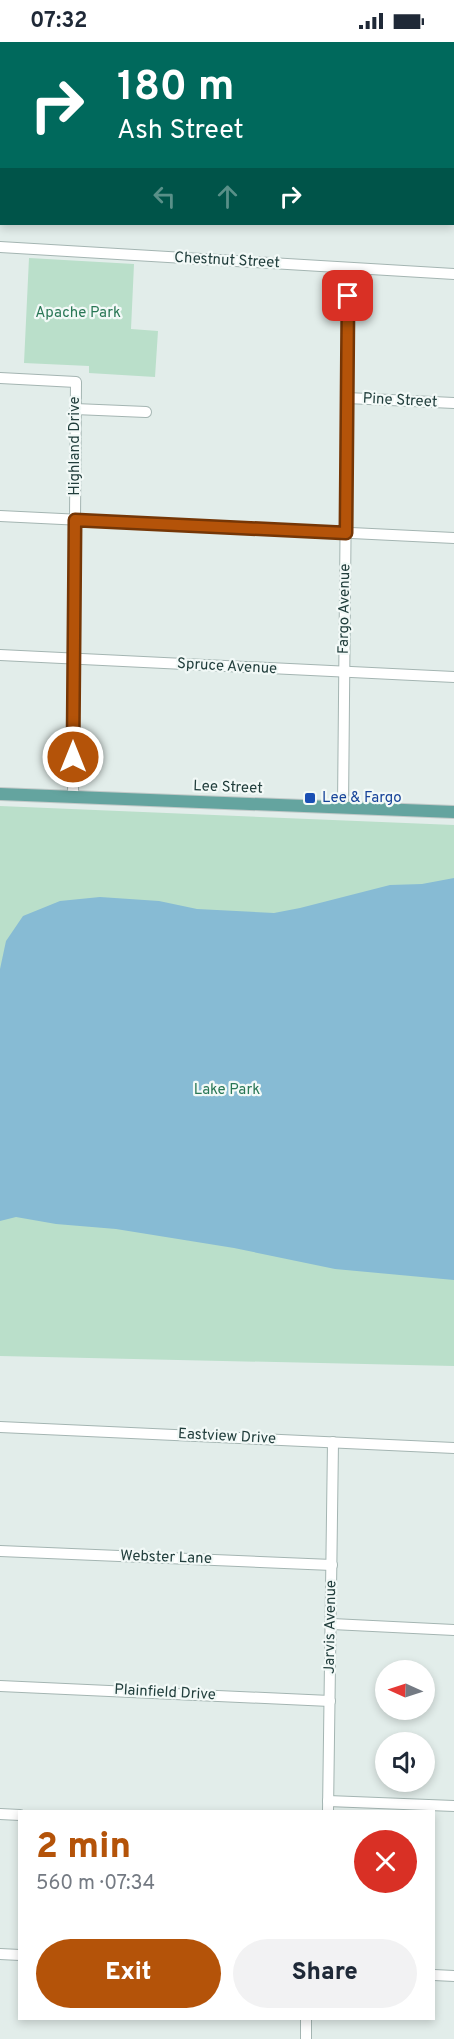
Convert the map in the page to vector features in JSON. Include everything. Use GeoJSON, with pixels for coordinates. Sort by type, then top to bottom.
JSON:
{"type":"FeatureCollection","features":[{"type":"Feature","properties":{"kind":"main road","name":"Lee Street"},"geometry":{"type":"LineString","coordinates":[[0,794],[454,812]]}},
{"type":"Feature","properties":{"kind":"street","name":"Chestnut Street"},"geometry":{"type":"LineString","coordinates":[[0,247],[454,274]]}},
{"type":"Feature","properties":{"kind":"street","name":"Fargo Avenue"},"geometry":{"type":"LineString","coordinates":[[343,807],[348,268]]}},
{"type":"Feature","properties":{"kind":"street","name":"Highland Drive"},"geometry":{"type":"LineString","coordinates":[[0,378],[76,382],[73,797]]}},
{"type":"Feature","properties":{"kind":"street","name":"Pine Street"},"geometry":{"type":"LineString","coordinates":[[347,398],[454,404]]}},
{"type":"Feature","properties":{"kind":"street"},"geometry":{"type":"LineString","coordinates":[[75,409],[146,412]]}},
{"type":"Feature","properties":{"kind":"street"},"geometry":{"type":"LineString","coordinates":[[0,516],[454,538]]}},
{"type":"Feature","properties":{"kind":"street","name":"Spruce Avenue"},"geometry":{"type":"LineString","coordinates":[[0,655],[454,677]]}},
{"type":"Feature","properties":{"kind":"street","name":"Eastview Drive"},"geometry":{"type":"LineString","coordinates":[[0,1426],[454,1448]]}},
{"type":"Feature","properties":{"kind":"street","name":"Jarvis Avenue"},"geometry":{"type":"LineString","coordinates":[[328,1806],[333,1442]]}},
{"type":"Feature","properties":{"kind":"street","name":"Webster Lane"},"geometry":{"type":"LineString","coordinates":[[0,1551],[332,1565]]}},
{"type":"Feature","properties":{"kind":"street"},"geometry":{"type":"LineString","coordinates":[[332,1624],[454,1630]]}},
{"type":"Feature","properties":{"kind":"street","name":"Plainfield Drive"},"geometry":{"type":"LineString","coordinates":[[0,1686],[330,1701]]}},
{"type":"Feature","properties":{"kind":"street"},"geometry":{"type":"LineString","coordinates":[[328,1806],[454,1806]]}},
{"type":"Feature","properties":{"kind":"street"},"geometry":{"type":"LineString","coordinates":[[0,1814],[18,1815]]}},
{"type":"Feature","properties":{"kind":"street"},"geometry":{"type":"LineString","coordinates":[[0,1954],[18,1955]]}},
{"type":"Feature","properties":{"kind":"street"},"geometry":{"type":"LineString","coordinates":[[435,1975],[454,1976]]}},
{"type":"Feature","properties":{"kind":"street"},"geometry":{"type":"LineString","coordinates":[[306,2020],[306,2039]]}},
{"type":"Feature","properties":{"kind":"green space","name":"Apache Park"},"geometry":{"type":"Polygon","coordinates":[[[29,258],[134,264],[131,329],[158,331],[155,377],[89,373],[89,366],[24,363],[29,258]]]}},
{"type":"Feature","properties":{"kind":"green space","name":"Lake Park"},"geometry":{"type":"Polygon","coordinates":[[[0,806],[454,825],[454,1366],[0,1356],[0,806]]]}},
{"type":"Feature","properties":{"kind":"water","name":"Lake Park"},"geometry":{"type":"Polygon","coordinates":[[[454,878],[454,1280],[335,1269],[234,1248],[116,1229],[56,1224],[16,1217],[0,1221],[0,969],[6,941],[23,916],[60,901],[100,897],[159,901],[197,909],[274,913],[390,885],[422,884],[454,878]]]}},
{"type":"Feature","properties":{"kind":"place","name":"Lee & Fargo"},"geometry":{"type":"Point","coordinates":[310,798]}},
{"type":"Feature","properties":{"kind":"route"},"geometry":{"type":"LineString","coordinates":[[73,757],[75,520],[346,533],[348,296]]}}]}
